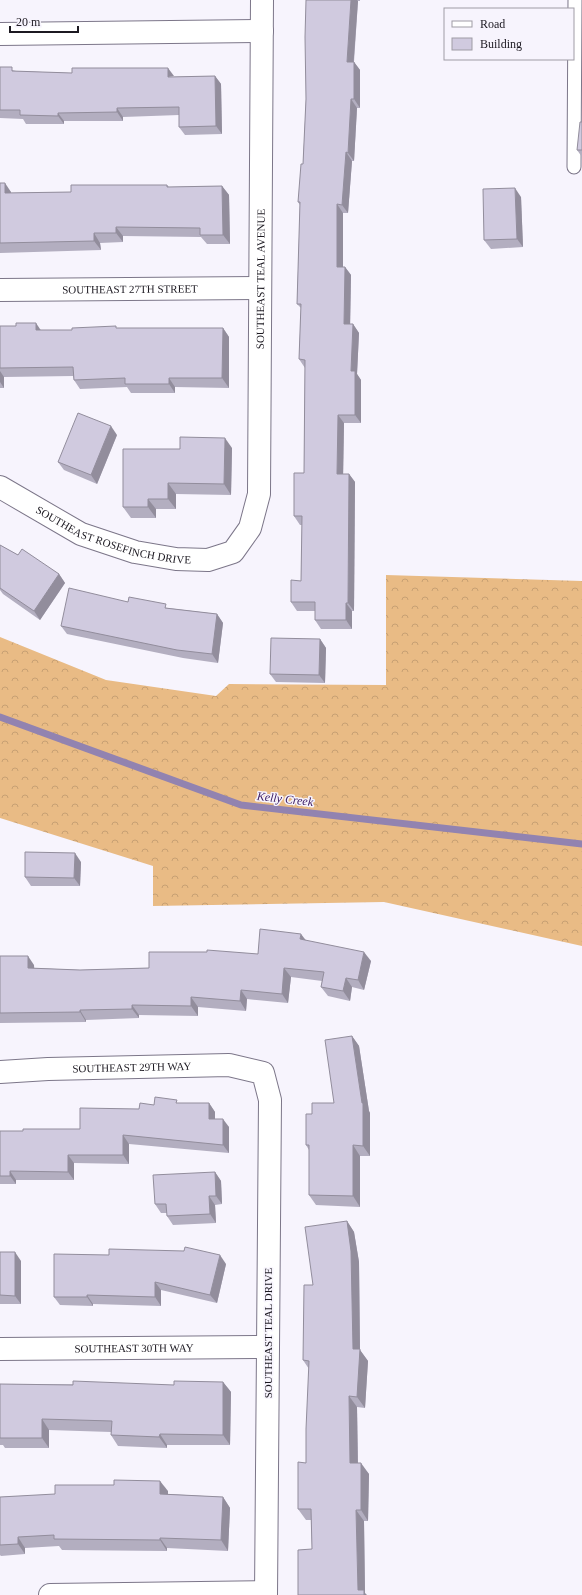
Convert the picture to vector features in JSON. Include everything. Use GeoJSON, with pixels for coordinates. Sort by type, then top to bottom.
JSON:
{"type":"FeatureCollection","features":[{"type":"Feature","properties":{"kind":"street","name":"SOUTHEAST TEAL AVENUE"},"geometry":{"type":"LineString","coordinates":[[233,552],[250,528],[259,494],[262,0]]}},
{"type":"Feature","properties":{"kind":"street"},"geometry":{"type":"LineString","coordinates":[[0,34],[262,32]]}},
{"type":"Feature","properties":{"kind":"street","name":"SOUTHEAST 27TH STREET"},"geometry":{"type":"LineString","coordinates":[[0,290],[260,288]]}},
{"type":"Feature","properties":{"kind":"street","name":"SOUTHEAST ROSEFINCH DRIVE"},"geometry":{"type":"LineString","coordinates":[[0,487],[81,534],[135,552],[176,559],[208,560],[233,552]]}},
{"type":"Feature","properties":{"kind":"street","name":"SOUTHEAST 29TH WAY"},"geometry":{"type":"LineString","coordinates":[[0,1072],[48,1069],[229,1065],[263,1073]]}},
{"type":"Feature","properties":{"kind":"street","name":"SOUTHEAST TEAL DRIVE"},"geometry":{"type":"LineString","coordinates":[[263,1073],[270,1100],[266,1594]]}},
{"type":"Feature","properties":{"kind":"street","name":"SOUTHEAST 30TH WAY"},"geometry":{"type":"LineString","coordinates":[[0,1349],[268,1347]]}},
{"type":"Feature","properties":{"kind":"street"},"geometry":{"type":"LineString","coordinates":[[50,1595],[266,1594]]}},
{"type":"Feature","properties":{"kind":"lane"},"geometry":{"type":"LineString","coordinates":[[574,167],[576,0]]}},
{"type":"Feature","properties":{"kind":"green space"},"geometry":{"type":"Polygon","coordinates":[[[386,575],[582,581],[582,946],[384,902],[153,906],[153,866],[0,818],[0,637],[106,680],[216,696],[229,684],[386,685],[386,575]]]}},
{"type":"Feature","properties":{"kind":"building"},"geometry":{"type":"Polygon","coordinates":[[[306,0],[351,0],[347,62],[354,62],[354,99],[351,99],[348,153],[346,152],[342,205],[337,204],[337,267],[345,267],[344,324],[353,324],[351,371],[355,371],[355,415],[338,415],[337,474],[349,474],[348,603],[346,603],[346,620],[315,620],[315,602],[291,602],[291,580],[301,581],[302,516],[294,516],[294,473],[304,473],[305,360],[299,359],[301,304],[297,304],[300,202],[298,202],[301,164],[303,164],[306,99],[306,0]]]}},
{"type":"Feature","properties":{"kind":"building"},"geometry":{"type":"Polygon","coordinates":[[[0,67],[12,67],[12,71],[72,73],[72,68],[168,68],[168,77],[215,76],[216,126],[179,127],[179,107],[117,108],[117,112],[58,113],[58,116],[20,115],[20,110],[0,110],[0,67]]]}},
{"type":"Feature","properties":{"kind":"building"},"geometry":{"type":"Polygon","coordinates":[[[580,122],[582,122],[582,150],[577,150],[580,122]]]}},
{"type":"Feature","properties":{"kind":"building"},"geometry":{"type":"Polygon","coordinates":[[[0,183],[5,183],[5,193],[71,192],[71,185],[167,185],[167,187],[222,186],[223,235],[200,235],[200,228],[116,227],[116,233],[94,233],[94,241],[0,243],[0,183]]]}},
{"type":"Feature","properties":{"kind":"building"},"geometry":{"type":"Polygon","coordinates":[[[515,188],[517,239],[484,240],[483,189],[515,188]]]}},
{"type":"Feature","properties":{"kind":"building"},"geometry":{"type":"Polygon","coordinates":[[[16,323],[36,323],[36,330],[72,330],[72,328],[116,326],[116,328],[223,328],[222,378],[169,378],[169,384],[125,384],[125,378],[74,380],[73,367],[0,368],[0,326],[16,326],[16,323]]]}},
{"type":"Feature","properties":{"kind":"building"},"geometry":{"type":"Polygon","coordinates":[[[78,413],[111,426],[91,475],[58,462],[78,413]]]}},
{"type":"Feature","properties":{"kind":"building"},"geometry":{"type":"Polygon","coordinates":[[[180,437],[225,438],[224,484],[168,483],[168,499],[148,499],[148,507],[123,507],[123,449],[180,449],[180,437]]]}},
{"type":"Feature","properties":{"kind":"building"},"geometry":{"type":"Polygon","coordinates":[[[0,545],[18,555],[22,549],[59,574],[34,611],[0,588],[0,545]]]}},
{"type":"Feature","properties":{"kind":"building"},"geometry":{"type":"Polygon","coordinates":[[[69,588],[128,602],[129,597],[166,604],[165,608],[217,614],[212,654],[177,650],[61,626],[69,588]]]}},
{"type":"Feature","properties":{"kind":"building"},"geometry":{"type":"Polygon","coordinates":[[[271,638],[320,639],[319,675],[270,674],[271,638]]]}},
{"type":"Feature","properties":{"kind":"building"},"geometry":{"type":"Polygon","coordinates":[[[25,852],[75,853],[74,878],[25,877],[25,852]]]}},
{"type":"Feature","properties":{"kind":"building"},"geometry":{"type":"Polygon","coordinates":[[[260,929],[301,934],[300,939],[364,952],[358,980],[346,978],[343,991],[321,987],[324,972],[284,968],[282,994],[241,990],[240,1001],[191,997],[191,1006],[132,1005],[132,1009],[80,1010],[80,1012],[0,1013],[0,956],[28,956],[28,968],[80,970],[149,968],[149,952],[207,952],[207,950],[258,954],[260,929]]]}},
{"type":"Feature","properties":{"kind":"building"},"geometry":{"type":"Polygon","coordinates":[[[352,1036],[363,1103],[363,1146],[353,1145],[353,1196],[309,1195],[309,1145],[306,1145],[306,1114],[312,1114],[312,1103],[334,1103],[325,1040],[352,1036]]]}},
{"type":"Feature","properties":{"kind":"building"},"geometry":{"type":"Polygon","coordinates":[[[155,1097],[177,1100],[176,1103],[209,1103],[209,1119],[223,1119],[223,1145],[123,1135],[123,1155],[68,1155],[68,1172],[10,1171],[10,1176],[0,1176],[0,1131],[23,1131],[23,1129],[80,1129],[80,1108],[139,1109],[140,1103],[154,1105],[155,1097]]]}},
{"type":"Feature","properties":{"kind":"building"},"geometry":{"type":"Polygon","coordinates":[[[215,1172],[216,1196],[209,1196],[210,1214],[167,1216],[166,1204],[155,1204],[153,1175],[215,1172]]]}},
{"type":"Feature","properties":{"kind":"building"},"geometry":{"type":"Polygon","coordinates":[[[347,1221],[351,1251],[353,1349],[360,1349],[357,1397],[349,1396],[350,1463],[361,1463],[361,1510],[356,1510],[358,1590],[364,1590],[364,1595],[298,1595],[298,1550],[312,1549],[311,1509],[298,1509],[298,1462],[306,1463],[309,1361],[303,1360],[304,1285],[313,1285],[305,1227],[347,1221]]]}},
{"type":"Feature","properties":{"kind":"building"},"geometry":{"type":"Polygon","coordinates":[[[185,1247],[220,1255],[210,1295],[155,1282],[155,1297],[87,1295],[87,1297],[54,1297],[54,1254],[109,1255],[109,1249],[184,1251],[185,1247]]]}},
{"type":"Feature","properties":{"kind":"building"},"geometry":{"type":"Polygon","coordinates":[[[0,1252],[15,1252],[15,1296],[0,1295],[0,1252]]]}},
{"type":"Feature","properties":{"kind":"building"},"geometry":{"type":"Polygon","coordinates":[[[73,1381],[174,1385],[174,1381],[223,1382],[223,1435],[160,1434],[159,1437],[111,1435],[112,1421],[42,1419],[42,1438],[0,1438],[0,1384],[73,1385],[73,1381]]]}},
{"type":"Feature","properties":{"kind":"building"},"geometry":{"type":"Polygon","coordinates":[[[114,1480],[160,1481],[160,1494],[223,1497],[221,1540],[160,1538],[160,1540],[54,1539],[54,1535],[18,1537],[18,1544],[0,1545],[0,1497],[55,1494],[55,1485],[114,1485],[114,1480]]]}},
{"type":"Feature","properties":{"kind":"waterway","name":"Kelly Creek"},"geometry":{"type":"LineString","coordinates":[[0,717],[241,805],[582,844]]}}]}
